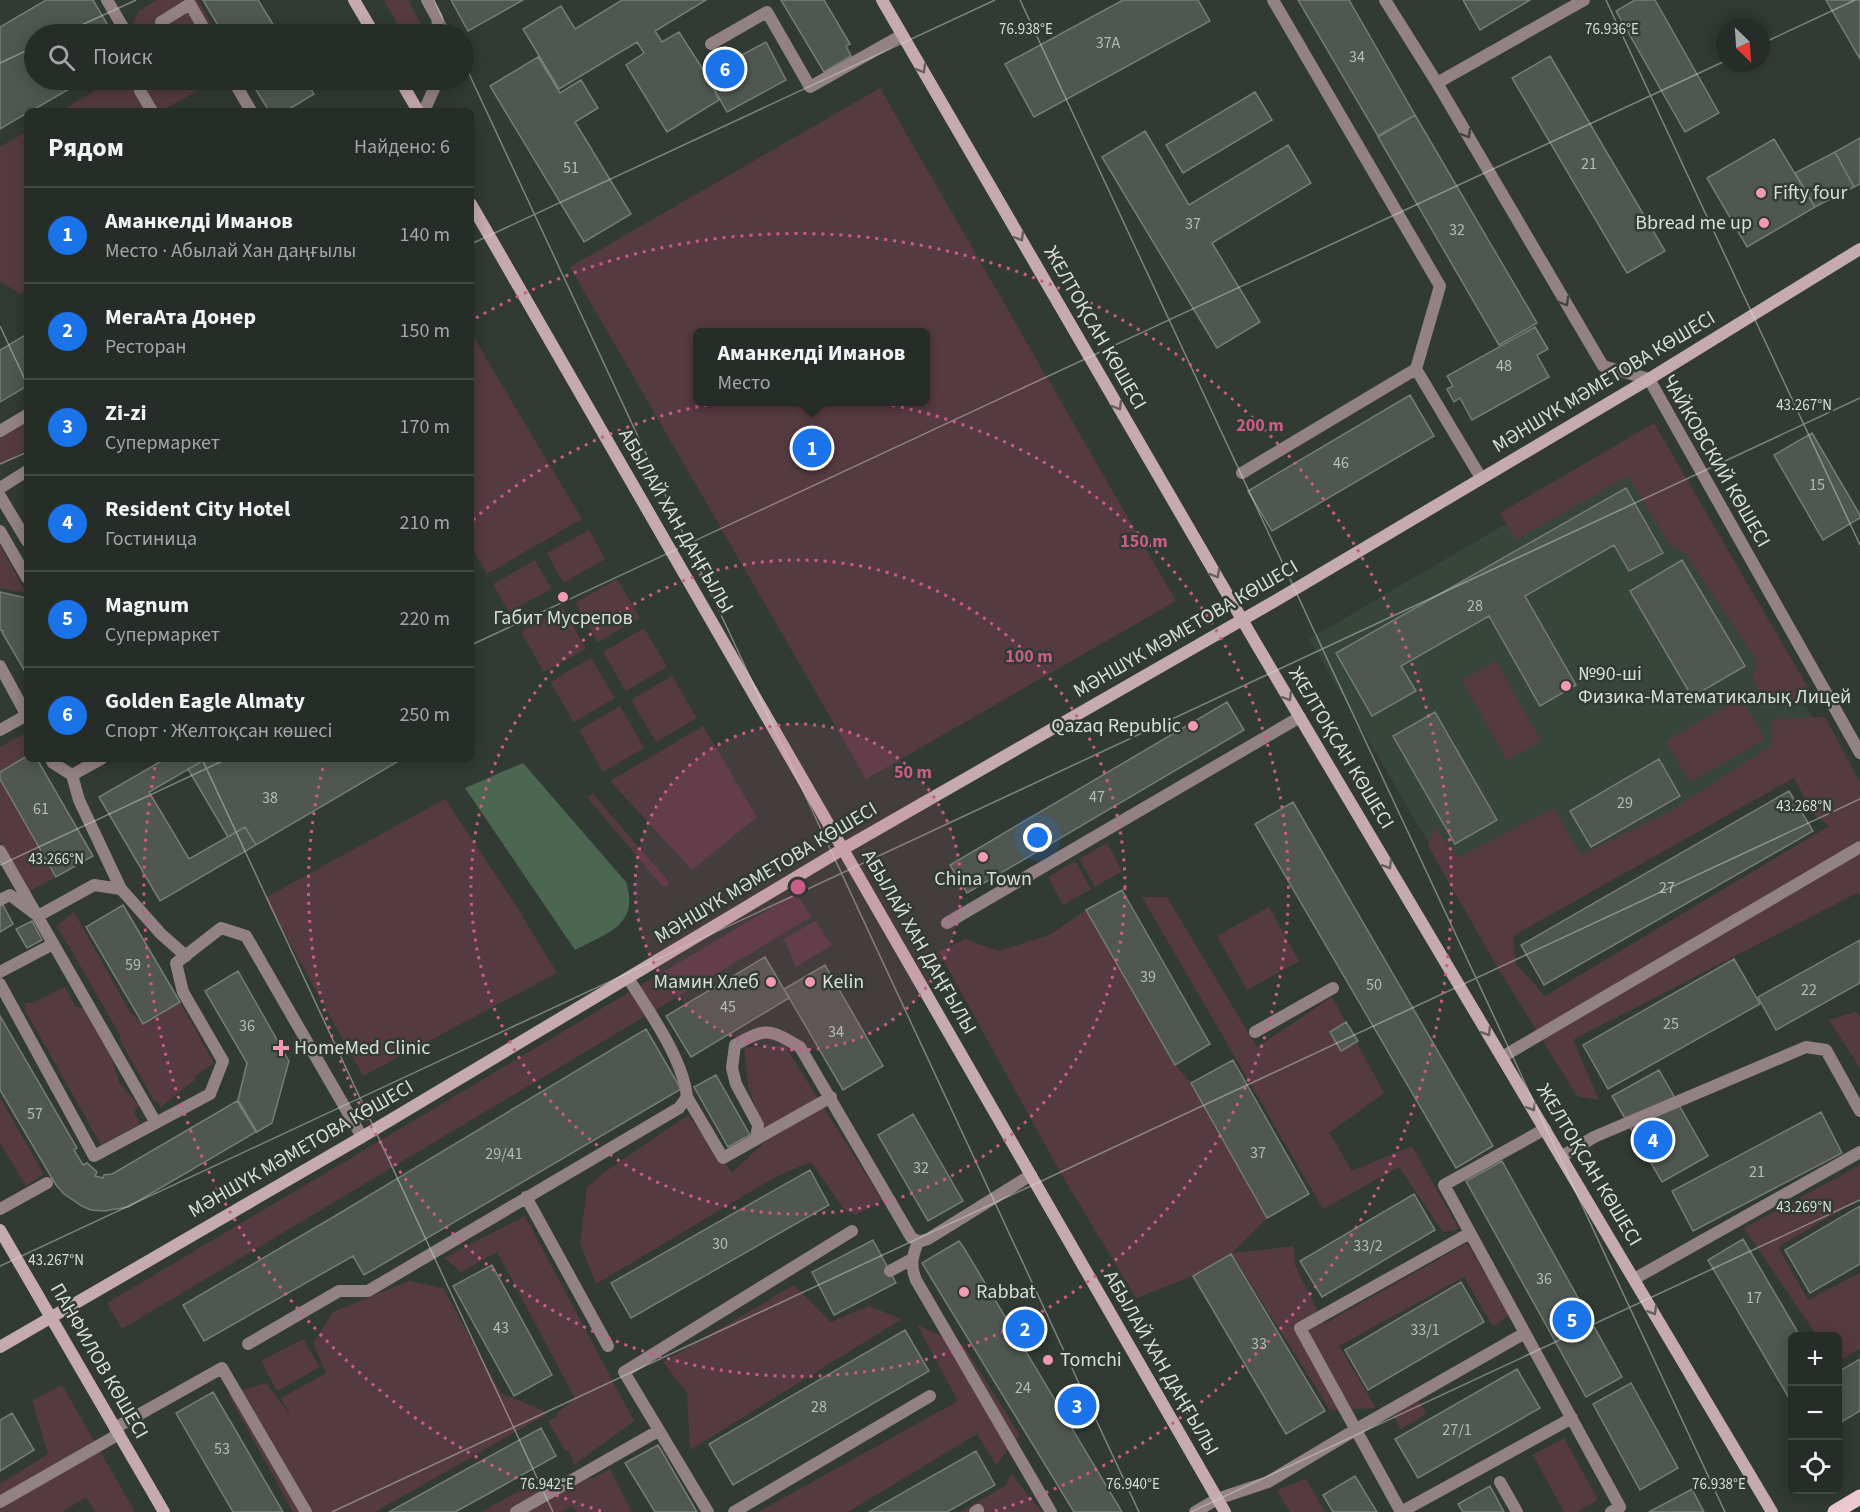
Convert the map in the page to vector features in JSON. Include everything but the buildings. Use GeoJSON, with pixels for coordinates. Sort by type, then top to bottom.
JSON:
{"type":"FeatureCollection","features":[{"type":"Feature","properties":{"kind":"main road"},"geometry":{"type":"LineString","coordinates":[[1835,1512],[1860,1497]]}},
{"type":"Feature","properties":{"kind":"street"},"geometry":{"type":"LineString","coordinates":[[107,0],[122,24]]}},
{"type":"Feature","properties":{"kind":"street"},"geometry":{"type":"LineString","coordinates":[[354,0],[368,24]]}},
{"type":"Feature","properties":{"kind":"street"},"geometry":{"type":"LineString","coordinates":[[427,0],[438,24]]}},
{"type":"Feature","properties":{"kind":"street","name":"ЖЕЛТОҚСАН КӨШЕСІ"},"geometry":{"type":"LineString","coordinates":[[882,0],[1242,620],[1772,1512]]}},
{"type":"Feature","properties":{"kind":"street"},"geometry":{"type":"LineString","coordinates":[[1242,473],[1416,369],[1440,286],[1273,0]]}},
{"type":"Feature","properties":{"kind":"street","name":"ЧАЙКОВСКИЙ КӨШЕСІ"},"geometry":{"type":"LineString","coordinates":[[1385,0],[1437,83],[1603,366],[1649,379],[1860,753]]}},
{"type":"Feature","properties":{"kind":"street"},"geometry":{"type":"LineString","coordinates":[[1437,83],[1584,0]]}},
{"type":"Feature","properties":{"kind":"street"},"geometry":{"type":"LineString","coordinates":[[161,22],[190,4],[201,24]]}},
{"type":"Feature","properties":{"kind":"street"},"geometry":{"type":"LineString","coordinates":[[711,44],[767,12],[810,87],[902,35]]}},
{"type":"Feature","properties":{"kind":"street"},"geometry":{"type":"LineString","coordinates":[[140,90],[150,108]]}},
{"type":"Feature","properties":{"kind":"street"},"geometry":{"type":"LineString","coordinates":[[239,90],[249,108]]}},
{"type":"Feature","properties":{"kind":"street"},"geometry":{"type":"LineString","coordinates":[[406,90],[416,108]]}},
{"type":"Feature","properties":{"kind":"street"},"geometry":{"type":"LineString","coordinates":[[425,108],[433,90]]}},
{"type":"Feature","properties":{"kind":"street","name":"АБЫЛАЙ ХАН ДАҢҒЫЛЫ"},"geometry":{"type":"LineString","coordinates":[[474,209],[1225,1512]]}},
{"type":"Feature","properties":{"kind":"street","name":"МӘНШҮК МӘМЕТОВА КӨШЕСІ"},"geometry":{"type":"LineString","coordinates":[[0,1347],[362,1137],[843,849],[1242,620],[1649,379],[1860,249]]}},
{"type":"Feature","properties":{"kind":"street"},"geometry":{"type":"LineString","coordinates":[[1416,369],[1481,478]]}},
{"type":"Feature","properties":{"kind":"street"},"geometry":{"type":"LineString","coordinates":[[0,432],[24,417]]}},
{"type":"Feature","properties":{"kind":"street"},"geometry":{"type":"LineString","coordinates":[[0,488],[24,473]]}},
{"type":"Feature","properties":{"kind":"street"},"geometry":{"type":"LineString","coordinates":[[0,496],[24,536]]}},
{"type":"Feature","properties":{"kind":"street"},"geometry":{"type":"LineString","coordinates":[[0,531],[24,573]]}},
{"type":"Feature","properties":{"kind":"street"},"geometry":{"type":"LineString","coordinates":[[0,666],[24,710]]}},
{"type":"Feature","properties":{"kind":"street"},"geometry":{"type":"LineString","coordinates":[[0,730],[24,717]]}},
{"type":"Feature","properties":{"kind":"street"},"geometry":{"type":"LineString","coordinates":[[947,923],[1300,717]]}},
{"type":"Feature","properties":{"kind":"street"},"geometry":{"type":"LineString","coordinates":[[52,762],[72,775],[79,800],[121,890],[161,934],[186,956]]}},
{"type":"Feature","properties":{"kind":"street"},"geometry":{"type":"LineString","coordinates":[[72,775],[96,762]]}},
{"type":"Feature","properties":{"kind":"street"},"geometry":{"type":"LineString","coordinates":[[1502,1057],[1860,847]]}},
{"type":"Feature","properties":{"kind":"street"},"geometry":{"type":"LineString","coordinates":[[0,851],[156,1123]]}},
{"type":"Feature","properties":{"kind":"street"},"geometry":{"type":"LineString","coordinates":[[38,916],[94,885],[121,890]]}},
{"type":"Feature","properties":{"kind":"street"},"geometry":{"type":"LineString","coordinates":[[0,900],[10,895],[38,916]]}},
{"type":"Feature","properties":{"kind":"street"},"geometry":{"type":"LineString","coordinates":[[0,984],[94,1156],[210,1094],[223,1061],[183,992],[176,963],[221,928],[246,936],[362,1137]]}},
{"type":"Feature","properties":{"kind":"street"},"geometry":{"type":"LineString","coordinates":[[0,972],[53,944]]}},
{"type":"Feature","properties":{"kind":"street"},"geometry":{"type":"LineString","coordinates":[[628,978],[684,1075],[687,1097],[723,1158],[831,1097]]}},
{"type":"Feature","properties":{"kind":"street"},"geometry":{"type":"LineString","coordinates":[[1255,1032],[1333,988]]}},
{"type":"Feature","properties":{"kind":"street"},"geometry":{"type":"LineString","coordinates":[[756,1139],[758,1125],[736,1084],[732,1068],[735,1045],[759,1032],[778,1034],[800,1047],[911,1236],[918,1242]]}},
{"type":"Feature","properties":{"kind":"street"},"geometry":{"type":"LineString","coordinates":[[1561,1157],[1594,1137],[1806,1047],[1826,1050],[1860,1111]]}},
{"type":"Feature","properties":{"kind":"street"},"geometry":{"type":"LineString","coordinates":[[248,1344],[339,1292],[368,1291],[679,1108],[687,1097]]}},
{"type":"Feature","properties":{"kind":"street"},"geometry":{"type":"LineString","coordinates":[[1545,1129],[1444,1185],[1620,1507],[1611,1512]]}},
{"type":"Feature","properties":{"kind":"street"},"geometry":{"type":"LineString","coordinates":[[1634,1280],[1860,1152]]}},
{"type":"Feature","properties":{"kind":"street"},"geometry":{"type":"LineString","coordinates":[[918,1242],[928,1239],[1031,1175]]}},
{"type":"Feature","properties":{"kind":"street"},"geometry":{"type":"LineString","coordinates":[[0,1209],[47,1183]]}},
{"type":"Feature","properties":{"kind":"street"},"geometry":{"type":"LineString","coordinates":[[526,1197],[608,1346]]}},
{"type":"Feature","properties":{"kind":"street","name":"ПАНФИЛОВ КӨШЕСІ"},"geometry":{"type":"LineString","coordinates":[[0,1230],[164,1512]]}},
{"type":"Feature","properties":{"kind":"street"},"geometry":{"type":"LineString","coordinates":[[708,1512],[624,1372],[852,1231]]}},
{"type":"Feature","properties":{"kind":"street"},"geometry":{"type":"LineString","coordinates":[[1470,1233],[1300,1328],[1355,1430],[1401,1512],[1572,1418]]}},
{"type":"Feature","properties":{"kind":"street"},"geometry":{"type":"LineString","coordinates":[[918,1242],[911,1268],[916,1280],[1051,1512]]}},
{"type":"Feature","properties":{"kind":"street"},"geometry":{"type":"LineString","coordinates":[[890,1271],[912,1259]]}},
{"type":"Feature","properties":{"kind":"street"},"geometry":{"type":"LineString","coordinates":[[1195,1512],[1217,1499],[1268,1482],[1525,1333]]}},
{"type":"Feature","properties":{"kind":"street"},"geometry":{"type":"LineString","coordinates":[[0,1502],[222,1368],[306,1512]]}},
{"type":"Feature","properties":{"kind":"street"},"geometry":{"type":"LineString","coordinates":[[734,1512],[930,1396]]}},
{"type":"Feature","properties":{"kind":"street"},"geometry":{"type":"LineString","coordinates":[[516,1512],[658,1431]]}},
{"type":"Feature","properties":{"kind":"street"},"geometry":{"type":"LineString","coordinates":[[1500,1482],[1517,1512]]}},
{"type":"Feature","properties":{"kind":"shaded area"},"geometry":{"type":"Polygon","coordinates":[[[156,0],[198,0],[211,24],[133,24],[138,12],[156,0]]]}},
{"type":"Feature","properties":{"kind":"shaded area"},"geometry":{"type":"Polygon","coordinates":[[[384,0],[408,0],[421,24],[397,24],[384,0]]]}},
{"type":"Feature","properties":{"kind":"shaded area"},"geometry":{"type":"Polygon","coordinates":[[[880,88],[1176,601],[866,779],[570,267],[880,88]]]}},
{"type":"Feature","properties":{"kind":"shaded area"},"geometry":{"type":"Polygon","coordinates":[[[96,90],[200,90],[167,108],[66,108],[96,90]]]}},
{"type":"Feature","properties":{"kind":"shaded area"},"geometry":{"type":"Polygon","coordinates":[[[24,133],[24,292],[20,294],[0,281],[0,147],[24,133]]]}},
{"type":"Feature","properties":{"kind":"shaded area"},"geometry":{"type":"Polygon","coordinates":[[[474,338],[582,519],[487,574],[474,551],[474,338]]]}},
{"type":"Feature","properties":{"kind":"shaded area"},"geometry":{"type":"Polygon","coordinates":[[[24,417],[24,451],[0,465],[0,432],[24,417]]]}},
{"type":"Feature","properties":{"kind":"shaded area"},"geometry":{"type":"Polygon","coordinates":[[[1654,423],[1817,703],[1772,706],[1752,681],[1757,660],[1685,553],[1670,545],[1628,476],[1516,540],[1500,513],[1654,423]]]}},
{"type":"Feature","properties":{"kind":"shaded area","name":"№90-ші Физика-Математикалық Лицей"},"geometry":{"type":"Polygon","coordinates":[[[1653,438],[1822,733],[1481,932],[1309,639],[1653,438]]]}},
{"type":"Feature","properties":{"kind":"shaded area"},"geometry":{"type":"Polygon","coordinates":[[[589,530],[605,559],[563,583],[547,553],[589,530]]]}},
{"type":"Feature","properties":{"kind":"shaded area"},"geometry":{"type":"Polygon","coordinates":[[[0,545],[24,593],[0,588],[0,545]]]}},
{"type":"Feature","properties":{"kind":"shaded area"},"geometry":{"type":"Polygon","coordinates":[[[535,560],[551,589],[509,612],[493,584],[535,560]]]}},
{"type":"Feature","properties":{"kind":"shaded area"},"geometry":{"type":"Polygon","coordinates":[[[617,579],[640,618],[598,642],[575,603],[617,579]]]}},
{"type":"Feature","properties":{"kind":"shaded area"},"geometry":{"type":"Polygon","coordinates":[[[563,608],[586,649],[544,672],[521,632],[563,608]]]}},
{"type":"Feature","properties":{"kind":"shaded area"},"geometry":{"type":"Polygon","coordinates":[[[644,628],[667,667],[626,691],[603,652],[644,628]]]}},
{"type":"Feature","properties":{"kind":"shaded area"},"geometry":{"type":"Polygon","coordinates":[[[591,658],[615,698],[574,722],[550,682],[591,658]]]}},
{"type":"Feature","properties":{"kind":"shaded area"},"geometry":{"type":"Polygon","coordinates":[[[1496,661],[1541,741],[1507,760],[1462,680],[1496,661]]]}},
{"type":"Feature","properties":{"kind":"shaded area"},"geometry":{"type":"Polygon","coordinates":[[[672,676],[697,718],[656,742],[631,700],[672,676]]]}},
{"type":"Feature","properties":{"kind":"shaded area"},"geometry":{"type":"Polygon","coordinates":[[[1741,698],[1765,739],[1690,782],[1666,741],[1741,698]]]}},
{"type":"Feature","properties":{"kind":"shaded area"},"geometry":{"type":"Polygon","coordinates":[[[620,706],[644,748],[603,772],[579,730],[620,706]]]}},
{"type":"Feature","properties":{"kind":"shaded area"},"geometry":{"type":"Polygon","coordinates":[[[1825,717],[1860,782],[1860,896],[1857,893],[1573,1040],[1599,1100],[1577,1096],[1499,970],[1428,846],[1434,827],[1458,858],[1554,808],[1581,855],[1667,813],[1771,746],[1772,719],[1825,717]],[[1794,778],[1513,936],[1516,964],[1545,996],[1829,826],[1813,814],[1794,778]]]}},
{"type":"Feature","properties":{"kind":"shaded area"},"geometry":{"type":"Polygon","coordinates":[[[703,726],[757,817],[692,870],[610,781],[703,726]]]}},
{"type":"Feature","properties":{"kind":"shaded area"},"geometry":{"type":"Polygon","coordinates":[[[24,734],[24,758],[0,772],[0,747],[24,734]]]}},
{"type":"Feature","properties":{"kind":"shaded area"},"geometry":{"type":"Polygon","coordinates":[[[523,763],[626,882],[629,897],[628,909],[624,918],[608,933],[575,950],[465,788],[523,763]]]}},
{"type":"Feature","properties":{"kind":"shaded area"},"geometry":{"type":"Polygon","coordinates":[[[0,779],[56,877],[29,892],[0,842],[0,779]]]}},
{"type":"Feature","properties":{"kind":"shaded area"},"geometry":{"type":"Polygon","coordinates":[[[593,794],[668,881],[668,886],[662,886],[587,797],[593,794]]]}},
{"type":"Feature","properties":{"kind":"shaded area"},"geometry":{"type":"Polygon","coordinates":[[[445,799],[511,898],[557,973],[363,1076],[265,898],[445,799]]]}},
{"type":"Feature","properties":{"kind":"shaded area"},"geometry":{"type":"Polygon","coordinates":[[[1107,843],[1122,871],[1095,887],[1079,859],[1107,843]]]}},
{"type":"Feature","properties":{"kind":"shaded area"},"geometry":{"type":"Polygon","coordinates":[[[1075,861],[1091,889],[1063,905],[1048,877],[1075,861]]]}},
{"type":"Feature","properties":{"kind":"shaded area"},"geometry":{"type":"Polygon","coordinates":[[[796,893],[811,917],[122,1329],[107,1303],[796,893]]]}},
{"type":"Feature","properties":{"kind":"shaded area"},"geometry":{"type":"Polygon","coordinates":[[[1142,897],[1167,897],[1257,1047],[1332,997],[1384,1093],[1329,1133],[1352,1171],[1412,1146],[1459,1229],[1443,1232],[1399,1167],[1323,1209],[1142,897]]]}},
{"type":"Feature","properties":{"kind":"shaded area"},"geometry":{"type":"Polygon","coordinates":[[[1269,907],[1299,961],[1247,990],[1217,936],[1269,907]]]}},
{"type":"Feature","properties":{"kind":"shaded area"},"geometry":{"type":"Polygon","coordinates":[[[1086,910],[1175,1065],[1191,1083],[1267,1218],[1232,1253],[1294,1246],[1295,1265],[1324,1324],[1467,1243],[1510,1315],[1493,1326],[1464,1277],[1339,1346],[1376,1408],[1330,1410],[1232,1254],[1193,1276],[1136,1298],[1059,1170],[939,952],[965,939],[999,951],[1049,935],[1086,910]]]}},
{"type":"Feature","properties":{"kind":"shaded area"},"geometry":{"type":"Polygon","coordinates":[[[74,912],[131,1014],[144,1023],[180,1002],[214,1063],[195,1076],[195,1080],[161,1107],[157,1101],[155,1102],[119,1038],[121,1037],[56,926],[74,912]]]}},
{"type":"Feature","properties":{"kind":"shaded area"},"geometry":{"type":"Polygon","coordinates":[[[815,921],[832,945],[796,967],[784,939],[815,921]]]}},
{"type":"Feature","properties":{"kind":"shaded area"},"geometry":{"type":"Polygon","coordinates":[[[65,987],[76,1007],[84,1008],[111,1055],[119,1082],[139,1106],[134,1112],[140,1124],[101,1145],[24,1008],[26,1007],[23,1002],[34,1003],[65,987]]]}},
{"type":"Feature","properties":{"kind":"shaded area"},"geometry":{"type":"Polygon","coordinates":[[[1856,1012],[1860,1017],[1860,1068],[1829,1020],[1856,1012]]]}},
{"type":"Feature","properties":{"kind":"shaded area"},"geometry":{"type":"Polygon","coordinates":[[[785,1046],[882,1200],[856,1215],[844,1209],[811,1162],[777,1176],[596,1284],[580,1243],[587,1187],[606,1171],[688,1115],[732,1173],[767,1140],[748,1086],[744,1047],[785,1046]]]}},
{"type":"Feature","properties":{"kind":"shaded area"},"geometry":{"type":"Polygon","coordinates":[[[0,1098],[44,1174],[26,1186],[0,1143],[0,1098]]]}},
{"type":"Feature","properties":{"kind":"shaded area"},"geometry":{"type":"Polygon","coordinates":[[[1860,1165],[1860,1199],[1778,1247],[1808,1300],[1860,1273],[1860,1349],[1842,1359],[1842,1332],[1814,1332],[1744,1228],[1860,1165]]]}},
{"type":"Feature","properties":{"kind":"shaded area"},"geometry":{"type":"Polygon","coordinates":[[[525,1216],[634,1421],[574,1465],[569,1450],[566,1452],[548,1421],[558,1416],[557,1413],[575,1398],[497,1252],[461,1272],[444,1258],[525,1216]]]}},
{"type":"Feature","properties":{"kind":"shaded area"},"geometry":{"type":"Polygon","coordinates":[[[409,1281],[443,1288],[501,1393],[549,1413],[375,1512],[293,1512],[228,1394],[266,1383],[292,1418],[281,1398],[326,1373],[313,1343],[333,1312],[409,1281]]]}},
{"type":"Feature","properties":{"kind":"shaded area"},"geometry":{"type":"Polygon","coordinates":[[[794,1285],[831,1322],[869,1306],[902,1319],[690,1450],[687,1393],[663,1362],[794,1285]]]}},
{"type":"Feature","properties":{"kind":"shaded area"},"geometry":{"type":"Polygon","coordinates":[[[917,1325],[963,1345],[1020,1435],[996,1465],[977,1434],[848,1512],[758,1512],[958,1401],[917,1325]]]}},
{"type":"Feature","properties":{"kind":"shaded area"},"geometry":{"type":"Polygon","coordinates":[[[303,1339],[320,1367],[277,1391],[261,1361],[303,1339]]]}},
{"type":"Feature","properties":{"kind":"shaded area"},"geometry":{"type":"Polygon","coordinates":[[[62,1385],[135,1512],[95,1512],[86,1497],[62,1512],[0,1512],[0,1484],[48,1454],[32,1400],[62,1385]]]}},
{"type":"Feature","properties":{"kind":"shaded area"},"geometry":{"type":"Polygon","coordinates":[[[1419,1400],[1426,1414],[1401,1429],[1393,1415],[1419,1400]]]}},
{"type":"Feature","properties":{"kind":"shaded area"},"geometry":{"type":"Polygon","coordinates":[[[1564,1438],[1598,1500],[1577,1512],[1564,1512],[1533,1455],[1564,1438]]]}},
{"type":"Feature","properties":{"kind":"shaded area"},"geometry":{"type":"Polygon","coordinates":[[[610,1469],[632,1512],[577,1512],[571,1506],[562,1512],[481,1512],[528,1486],[593,1478],[610,1469]]]}},
{"type":"Feature","properties":{"kind":"shaded area"},"geometry":{"type":"Polygon","coordinates":[[[1011,1474],[1042,1512],[960,1512],[1006,1485],[1011,1474]]]}},
{"type":"Feature","properties":{"kind":"shaded area"},"geometry":{"type":"Polygon","coordinates":[[[1306,1479],[1325,1512],[1290,1512],[1277,1490],[1306,1479]]]}},
{"type":"Feature","properties":{"kind":"place","name":"Golden Eagle Almaty"},"geometry":{"type":"Point","coordinates":[725,69]}},
{"type":"Feature","properties":{"kind":"place","name":"Fifty four"},"geometry":{"type":"Point","coordinates":[1761,193]}},
{"type":"Feature","properties":{"kind":"place","name":"Bbread me up"},"geometry":{"type":"Point","coordinates":[1764,223]}},
{"type":"Feature","properties":{"kind":"place","name":"Аманкелді Иманов"},"geometry":{"type":"Point","coordinates":[812,448]}},
{"type":"Feature","properties":{"kind":"place","name":"Габит Мусрепов"},"geometry":{"type":"Point","coordinates":[563,597]}},
{"type":"Feature","properties":{"kind":"place","name":"№90-ші Физика-Математикалық Лицей"},"geometry":{"type":"Point","coordinates":[1566,686]}},
{"type":"Feature","properties":{"kind":"place","name":"Qazaq Republic"},"geometry":{"type":"Point","coordinates":[1193,726]}},
{"type":"Feature","properties":{"kind":"place","name":"China Town"},"geometry":{"type":"Point","coordinates":[983,857]}},
{"type":"Feature","properties":{"kind":"place","name":"Мамин Хлеб"},"geometry":{"type":"Point","coordinates":[771,982]}},
{"type":"Feature","properties":{"kind":"place","name":"Kelin"},"geometry":{"type":"Point","coordinates":[810,982]}},
{"type":"Feature","properties":{"kind":"place","name":"HomeMed Clinic"},"geometry":{"type":"Point","coordinates":[281,1048]}},
{"type":"Feature","properties":{"kind":"place","name":"Resident City Hotel"},"geometry":{"type":"Point","coordinates":[1653,1140]}},
{"type":"Feature","properties":{"kind":"place","name":"Rabbat"},"geometry":{"type":"Point","coordinates":[964,1292]}},
{"type":"Feature","properties":{"kind":"place","name":"Magnum"},"geometry":{"type":"Point","coordinates":[1572,1320]}},
{"type":"Feature","properties":{"kind":"place","name":"МегаАта Донер"},"geometry":{"type":"Point","coordinates":[1025,1329]}},
{"type":"Feature","properties":{"kind":"place","name":"Tomchi"},"geometry":{"type":"Point","coordinates":[1048,1360]}},
{"type":"Feature","properties":{"kind":"place","name":"Zi-zi"},"geometry":{"type":"Point","coordinates":[1077,1406]}}]}
